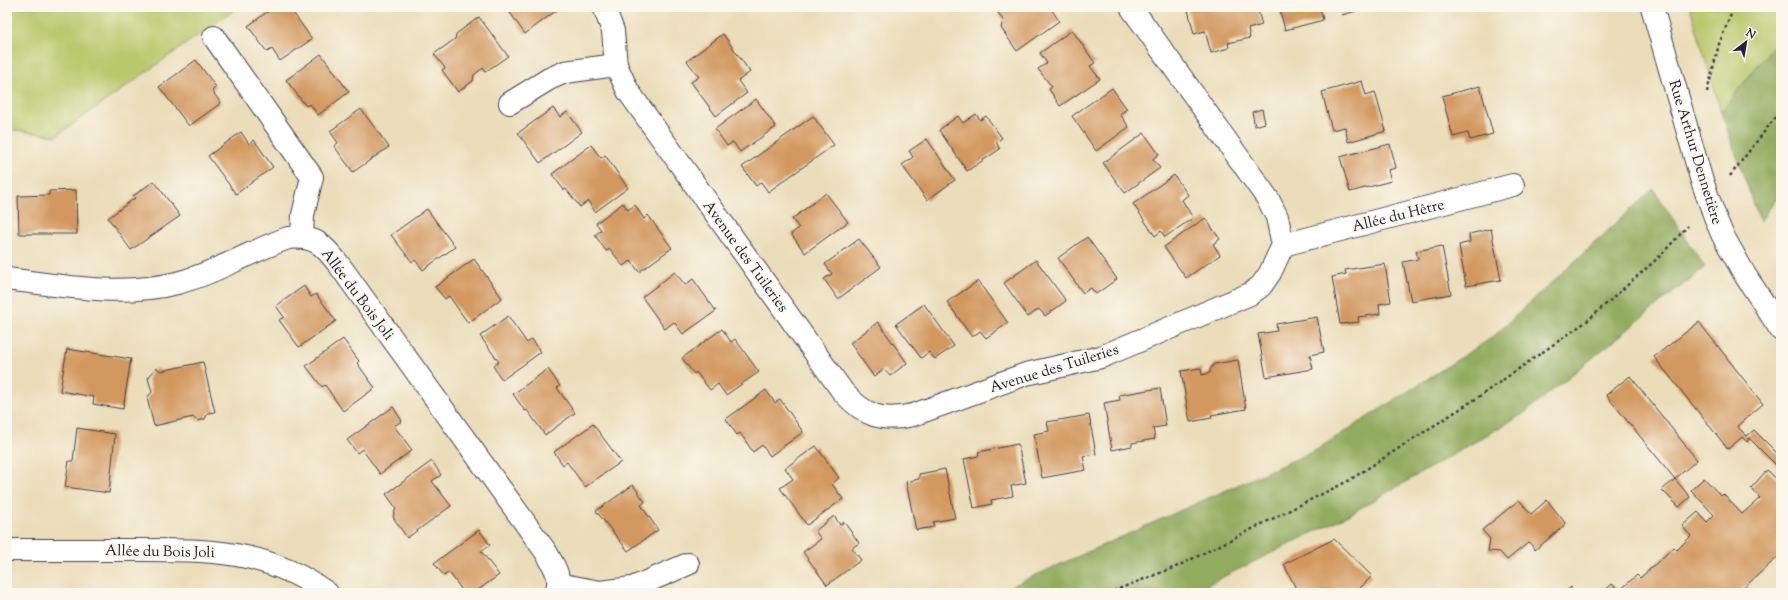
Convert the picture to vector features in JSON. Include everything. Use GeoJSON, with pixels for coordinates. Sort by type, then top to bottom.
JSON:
{"type":"FeatureCollection","features":[{"type":"Feature","properties":{"kind":"street","name":"Avenue des Tuileries"},"geometry":{"type":"LineString","coordinates":[[604,7],[613,31],[616,65],[628,91],[843,392],[864,412],[879,417],[896,419],[913,415],[1026,374],[1100,356],[1235,302],[1261,286],[1277,260],[1283,245]]}},
{"type":"Feature","properties":{"kind":"street"},"geometry":{"type":"LineString","coordinates":[[1131,7],[1268,199],[1277,217],[1283,245]]}},
{"type":"Feature","properties":{"kind":"street","name":"Rue Arthur Dennetière"},"geometry":{"type":"LineString","coordinates":[[1652,7],[1685,121],[1722,234],[1781,330]]}},
{"type":"Feature","properties":{"kind":"street"},"geometry":{"type":"LineString","coordinates":[[7,279],[114,290],[149,288],[179,282],[228,264],[269,245],[288,238],[302,236],[302,215],[312,177],[214,38]]}},
{"type":"Feature","properties":{"kind":"street"},"geometry":{"type":"LineString","coordinates":[[510,103],[549,79],[565,72],[616,65]]}},
{"type":"Feature","properties":{"kind":"street","name":"Allée du Hêtre"},"geometry":{"type":"LineString","coordinates":[[1283,245],[1513,186]]}},
{"type":"Feature","properties":{"kind":"street","name":"Allée du Bois Joli"},"geometry":{"type":"LineString","coordinates":[[302,236],[316,241],[327,248],[340,266],[546,552],[558,576],[556,588]]}},
{"type":"Feature","properties":{"kind":"street","name":"Allée du Bois Joli"},"geometry":{"type":"LineString","coordinates":[[7,550],[174,550],[226,552],[252,557],[284,568],[313,583],[327,593]]}},
{"type":"Feature","properties":{"kind":"street"},"geometry":{"type":"LineString","coordinates":[[556,588],[600,592],[632,588],[688,564]]}},
{"type":"Feature","properties":{"kind":"path"},"geometry":{"type":"LineString","coordinates":[[1685,121],[1705,99],[1719,44],[1734,7]]}},
{"type":"Feature","properties":{"kind":"path"},"geometry":{"type":"LineString","coordinates":[[1108,593],[1178,566],[1348,481],[1477,398],[1587,321],[1659,257],[1710,201],[1781,110]]}},
{"type":"Feature","properties":{"kind":"path"},"geometry":{"type":"LineString","coordinates":[[1119,589],[1120,593]]}},
{"type":"Feature","properties":{"kind":"green space"},"geometry":{"type":"Polygon","coordinates":[[[7,7],[238,7],[56,136],[7,129],[7,7]]]}},
{"type":"Feature","properties":{"kind":"green space"},"geometry":{"type":"Polygon","coordinates":[[[1690,7],[1781,7],[1781,36],[1721,112],[1690,7]]]}},
{"type":"Feature","properties":{"kind":"green space"},"geometry":{"type":"Polygon","coordinates":[[[1781,36],[1781,193],[1760,221],[1721,112],[1781,36]]]}},
{"type":"Feature","properties":{"kind":"green space"},"geometry":{"type":"Polygon","coordinates":[[[1653,189],[1705,267],[1523,414],[1350,514],[1191,593],[996,593],[1316,450],[1493,337],[1653,189]]]}},
{"type":"Feature","properties":{"kind":"building"},"geometry":{"type":"Polygon","coordinates":[[[274,7],[289,7],[312,39],[280,61],[272,49],[267,52],[248,26],[274,7]]]}},
{"type":"Feature","properties":{"kind":"building"},"geometry":{"type":"Polygon","coordinates":[[[506,7],[561,7],[525,34],[506,7]]]}},
{"type":"Feature","properties":{"kind":"building"},"geometry":{"type":"Polygon","coordinates":[[[994,7],[1050,7],[1059,21],[1017,51],[1001,28],[1003,20],[994,7]]]}},
{"type":"Feature","properties":{"kind":"building"},"geometry":{"type":"Polygon","coordinates":[[[1198,7],[1257,7],[1262,25],[1248,29],[1250,38],[1228,43],[1229,48],[1211,53],[1205,31],[1194,34],[1188,10],[1198,7]]]}},
{"type":"Feature","properties":{"kind":"building"},"geometry":{"type":"Polygon","coordinates":[[[1279,7],[1320,7],[1323,20],[1285,30],[1279,7]]]}},
{"type":"Feature","properties":{"kind":"building"},"geometry":{"type":"Polygon","coordinates":[[[1340,7],[1360,7],[1360,10],[1342,15],[1340,7]]]}},
{"type":"Feature","properties":{"kind":"building"},"geometry":{"type":"Polygon","coordinates":[[[479,17],[508,56],[485,72],[483,68],[474,75],[473,81],[458,92],[442,70],[445,68],[434,54],[455,39],[456,34],[479,17]]]}},
{"type":"Feature","properties":{"kind":"building"},"geometry":{"type":"Polygon","coordinates":[[[1072,30],[1095,63],[1090,66],[1100,79],[1060,106],[1049,89],[1052,87],[1038,69],[1047,63],[1040,53],[1072,30]]]}},
{"type":"Feature","properties":{"kind":"building"},"geometry":{"type":"Polygon","coordinates":[[[723,34],[750,72],[738,81],[747,93],[716,116],[691,82],[699,77],[687,61],[723,34]]]}},
{"type":"Feature","properties":{"kind":"building"},"geometry":{"type":"Polygon","coordinates":[[[321,54],[349,92],[318,115],[310,104],[306,106],[286,80],[321,54]]]}},
{"type":"Feature","properties":{"kind":"building"},"geometry":{"type":"Polygon","coordinates":[[[196,60],[216,87],[212,91],[221,103],[189,126],[159,87],[196,60]]]}},
{"type":"Feature","properties":{"kind":"building"},"geometry":{"type":"Polygon","coordinates":[[[1362,81],[1366,95],[1375,92],[1386,131],[1348,142],[1345,127],[1332,130],[1322,92],[1362,81]]]}},
{"type":"Feature","properties":{"kind":"building"},"geometry":{"type":"Polygon","coordinates":[[[1480,86],[1493,134],[1470,140],[1468,133],[1453,137],[1442,96],[1480,86]]]}},
{"type":"Feature","properties":{"kind":"building"},"geometry":{"type":"Polygon","coordinates":[[[1112,88],[1127,109],[1120,114],[1129,127],[1096,151],[1072,116],[1112,88]]]}},
{"type":"Feature","properties":{"kind":"building"},"geometry":{"type":"Polygon","coordinates":[[[756,99],[776,127],[740,152],[733,142],[727,146],[715,129],[756,99]]]}},
{"type":"Feature","properties":{"kind":"building"},"geometry":{"type":"Polygon","coordinates":[[[553,108],[560,117],[567,112],[582,132],[540,163],[518,133],[553,108]]]}},
{"type":"Feature","properties":{"kind":"building"},"geometry":{"type":"Polygon","coordinates":[[[361,109],[389,147],[353,172],[334,146],[338,143],[330,131],[361,109]]]}},
{"type":"Feature","properties":{"kind":"building"},"geometry":{"type":"Polygon","coordinates":[[[1262,109],[1265,123],[1255,126],[1252,112],[1262,109]]]}},
{"type":"Feature","properties":{"kind":"building"},"geometry":{"type":"Polygon","coordinates":[[[976,114],[980,120],[986,116],[1002,138],[996,142],[1000,149],[967,171],[939,130],[958,116],[963,123],[976,114]]]}},
{"type":"Feature","properties":{"kind":"building"},"geometry":{"type":"Polygon","coordinates":[[[813,116],[834,145],[768,192],[761,182],[756,186],[742,167],[813,116]]]}},
{"type":"Feature","properties":{"kind":"building"},"geometry":{"type":"Polygon","coordinates":[[[241,132],[249,144],[254,140],[273,167],[236,194],[208,156],[241,132]]]}},
{"type":"Feature","properties":{"kind":"building"},"geometry":{"type":"Polygon","coordinates":[[[1144,133],[1159,154],[1153,159],[1160,168],[1125,193],[1103,163],[1144,133]]]}},
{"type":"Feature","properties":{"kind":"building"},"geometry":{"type":"Polygon","coordinates":[[[927,139],[955,180],[927,200],[902,165],[913,157],[909,151],[927,139]]]}},
{"type":"Feature","properties":{"kind":"building"},"geometry":{"type":"Polygon","coordinates":[[[1390,144],[1396,168],[1388,170],[1391,181],[1350,192],[1340,157],[1390,144]]]}},
{"type":"Feature","properties":{"kind":"building"},"geometry":{"type":"Polygon","coordinates":[[[591,145],[601,158],[605,155],[628,188],[595,212],[588,201],[580,207],[566,189],[564,190],[552,174],[591,145]]]}},
{"type":"Feature","properties":{"kind":"building"},"geometry":{"type":"Polygon","coordinates":[[[1174,175],[1188,195],[1182,200],[1193,218],[1165,237],[1161,231],[1155,236],[1133,204],[1174,175]]]}},
{"type":"Feature","properties":{"kind":"building"},"geometry":{"type":"Polygon","coordinates":[[[154,181],[180,216],[131,250],[108,218],[135,198],[133,196],[154,181]]]}},
{"type":"Feature","properties":{"kind":"building"},"geometry":{"type":"Polygon","coordinates":[[[76,190],[77,234],[19,234],[18,196],[49,195],[49,191],[76,190]]]}},
{"type":"Feature","properties":{"kind":"building"},"geometry":{"type":"Polygon","coordinates":[[[826,193],[848,222],[805,253],[791,234],[799,228],[792,219],[826,193]]]}},
{"type":"Feature","properties":{"kind":"building"},"geometry":{"type":"Polygon","coordinates":[[[623,203],[628,210],[635,205],[644,219],[648,215],[672,248],[639,272],[631,261],[623,266],[610,249],[606,251],[595,235],[601,230],[596,223],[623,203]]]}},
{"type":"Feature","properties":{"kind":"building"},"geometry":{"type":"Polygon","coordinates":[[[427,209],[455,247],[423,270],[415,260],[412,262],[391,235],[427,209]]]}},
{"type":"Feature","properties":{"kind":"building"},"geometry":{"type":"Polygon","coordinates":[[[1205,218],[1220,239],[1213,244],[1220,255],[1186,278],[1164,247],[1205,218]]]}},
{"type":"Feature","properties":{"kind":"building"},"geometry":{"type":"Polygon","coordinates":[[[1491,229],[1501,280],[1466,286],[1459,245],[1470,242],[1469,234],[1491,229]]]}},
{"type":"Feature","properties":{"kind":"building"},"geometry":{"type":"Polygon","coordinates":[[[1087,237],[1117,279],[1096,294],[1091,288],[1083,293],[1058,258],[1087,237]]]}},
{"type":"Feature","properties":{"kind":"building"},"geometry":{"type":"Polygon","coordinates":[[[859,239],[881,267],[838,299],[824,279],[832,274],[825,264],[859,239]]]}},
{"type":"Feature","properties":{"kind":"building"},"geometry":{"type":"Polygon","coordinates":[[[1442,246],[1451,294],[1411,301],[1403,262],[1418,259],[1416,251],[1442,246]]]}},
{"type":"Feature","properties":{"kind":"building"},"geometry":{"type":"Polygon","coordinates":[[[474,259],[502,298],[468,323],[449,296],[445,299],[435,287],[474,259]]]}},
{"type":"Feature","properties":{"kind":"building"},"geometry":{"type":"Polygon","coordinates":[[[1036,260],[1066,301],[1045,316],[1039,309],[1028,317],[1004,283],[1036,260]]]}},
{"type":"Feature","properties":{"kind":"building"},"geometry":{"type":"Polygon","coordinates":[[[1385,264],[1391,302],[1379,304],[1380,314],[1358,317],[1359,322],[1340,324],[1332,277],[1346,274],[1345,270],[1385,264]]]}},
{"type":"Feature","properties":{"kind":"building"},"geometry":{"type":"Polygon","coordinates":[[[675,272],[685,285],[693,279],[716,311],[683,334],[674,322],[665,329],[642,297],[675,272]]]}},
{"type":"Feature","properties":{"kind":"building"},"geometry":{"type":"Polygon","coordinates":[[[978,281],[1008,323],[986,338],[980,331],[972,337],[947,302],[978,281]]]}},
{"type":"Feature","properties":{"kind":"building"},"geometry":{"type":"Polygon","coordinates":[[[304,286],[311,297],[316,294],[336,321],[299,347],[279,320],[284,317],[276,306],[304,286]]]}},
{"type":"Feature","properties":{"kind":"building"},"geometry":{"type":"Polygon","coordinates":[[[924,304],[954,346],[935,359],[929,352],[921,358],[896,324],[924,304]]]}},
{"type":"Feature","properties":{"kind":"building"},"geometry":{"type":"Polygon","coordinates":[[[508,316],[527,343],[532,339],[541,352],[502,380],[493,366],[499,362],[480,336],[508,316]]]}},
{"type":"Feature","properties":{"kind":"building"},"geometry":{"type":"Polygon","coordinates":[[[1317,317],[1324,352],[1310,355],[1313,369],[1266,377],[1258,334],[1277,331],[1276,324],[1317,317]]]}},
{"type":"Feature","properties":{"kind":"building"},"geometry":{"type":"Polygon","coordinates":[[[878,322],[907,363],[890,376],[884,369],[874,377],[850,343],[878,322]]]}},
{"type":"Feature","properties":{"kind":"building"},"geometry":{"type":"Polygon","coordinates":[[[1699,322],[1763,404],[1737,426],[1747,436],[1754,430],[1781,457],[1781,470],[1749,438],[1747,442],[1742,437],[1728,449],[1654,357],[1699,322]]]}},
{"type":"Feature","properties":{"kind":"building"},"geometry":{"type":"Polygon","coordinates":[[[722,329],[731,342],[735,339],[759,372],[726,395],[718,384],[710,390],[696,372],[694,374],[682,358],[722,329]]]}},
{"type":"Feature","properties":{"kind":"building"},"geometry":{"type":"Polygon","coordinates":[[[343,339],[359,361],[357,363],[375,388],[343,411],[325,385],[322,387],[306,366],[343,339]]]}},
{"type":"Feature","properties":{"kind":"building"},"geometry":{"type":"Polygon","coordinates":[[[67,349],[131,359],[123,409],[93,404],[94,397],[60,391],[67,349]]]}},
{"type":"Feature","properties":{"kind":"building"},"geometry":{"type":"Polygon","coordinates":[[[1238,360],[1246,409],[1211,415],[1212,418],[1190,422],[1181,371],[1201,368],[1202,375],[1210,373],[1210,370],[1214,364],[1238,360]]]}},
{"type":"Feature","properties":{"kind":"building"},"geometry":{"type":"Polygon","coordinates":[[[203,362],[215,412],[208,413],[205,419],[197,421],[193,417],[154,426],[147,398],[152,392],[148,378],[156,368],[161,371],[203,362]]]}},
{"type":"Feature","properties":{"kind":"building"},"geometry":{"type":"Polygon","coordinates":[[[548,369],[560,386],[557,388],[575,413],[545,435],[513,394],[548,369]]]}},
{"type":"Feature","properties":{"kind":"building"},"geometry":{"type":"Polygon","coordinates":[[[1630,376],[1697,460],[1675,479],[1606,395],[1630,376]]]}},
{"type":"Feature","properties":{"kind":"building"},"geometry":{"type":"Polygon","coordinates":[[[1160,388],[1166,426],[1153,428],[1155,439],[1132,443],[1132,446],[1112,450],[1104,403],[1120,400],[1119,395],[1160,388]]]}},
{"type":"Feature","properties":{"kind":"building"},"geometry":{"type":"Polygon","coordinates":[[[766,390],[775,403],[780,399],[803,432],[770,456],[762,445],[753,452],[740,433],[737,435],[726,419],[766,390]]]}},
{"type":"Feature","properties":{"kind":"building"},"geometry":{"type":"Polygon","coordinates":[[[393,407],[402,421],[394,426],[412,450],[380,474],[362,449],[357,453],[347,440],[393,407]]]}},
{"type":"Feature","properties":{"kind":"building"},"geometry":{"type":"Polygon","coordinates":[[[1089,415],[1096,454],[1083,456],[1086,470],[1042,478],[1034,434],[1049,431],[1047,422],[1089,415]]]}},
{"type":"Feature","properties":{"kind":"building"},"geometry":{"type":"Polygon","coordinates":[[[593,424],[621,462],[585,487],[567,462],[563,465],[554,452],[593,424]]]}},
{"type":"Feature","properties":{"kind":"building"},"geometry":{"type":"Polygon","coordinates":[[[77,428],[115,434],[109,493],[65,487],[69,461],[73,461],[77,428]]]}},
{"type":"Feature","properties":{"kind":"building"},"geometry":{"type":"Polygon","coordinates":[[[1018,444],[1026,483],[1011,486],[1013,496],[991,500],[992,504],[974,508],[964,459],[979,456],[978,452],[1018,444]]]}},
{"type":"Feature","properties":{"kind":"building"},"geometry":{"type":"Polygon","coordinates":[[[816,446],[839,478],[832,484],[843,499],[807,525],[780,488],[793,479],[785,468],[816,446]]]}},
{"type":"Feature","properties":{"kind":"building"},"geometry":{"type":"Polygon","coordinates":[[[432,461],[441,475],[432,481],[451,506],[407,538],[393,517],[396,508],[386,494],[432,461]]]}},
{"type":"Feature","properties":{"kind":"building"},"geometry":{"type":"Polygon","coordinates":[[[945,469],[955,518],[933,522],[934,527],[916,530],[906,482],[919,479],[919,474],[945,469]]]}},
{"type":"Feature","properties":{"kind":"building"},"geometry":{"type":"Polygon","coordinates":[[[1767,470],[1781,483],[1781,554],[1738,593],[1602,593],[1612,584],[1619,591],[1637,575],[1640,578],[1674,547],[1677,550],[1691,536],[1682,526],[1698,512],[1707,522],[1714,515],[1691,490],[1704,478],[1721,496],[1723,494],[1742,514],[1760,498],[1751,488],[1767,470]]]}},
{"type":"Feature","properties":{"kind":"building"},"geometry":{"type":"Polygon","coordinates":[[[1675,479],[1690,497],[1679,507],[1662,490],[1675,479]]]}},
{"type":"Feature","properties":{"kind":"building"},"geometry":{"type":"Polygon","coordinates":[[[633,485],[645,502],[641,505],[658,530],[628,551],[596,511],[633,485]]]}},
{"type":"Feature","properties":{"kind":"building"},"geometry":{"type":"Polygon","coordinates":[[[1519,500],[1531,514],[1547,500],[1566,524],[1535,550],[1529,542],[1507,560],[1500,552],[1488,551],[1490,539],[1482,530],[1519,500]]]}},
{"type":"Feature","properties":{"kind":"building"},"geometry":{"type":"Polygon","coordinates":[[[834,516],[840,525],[844,522],[859,543],[852,548],[861,560],[827,585],[803,552],[821,539],[815,531],[834,516]]]}},
{"type":"Feature","properties":{"kind":"building"},"geometry":{"type":"Polygon","coordinates":[[[479,530],[490,545],[481,551],[499,575],[474,593],[464,593],[449,572],[444,576],[434,563],[479,530]]]}},
{"type":"Feature","properties":{"kind":"building"},"geometry":{"type":"Polygon","coordinates":[[[1334,539],[1372,576],[1355,593],[1298,593],[1284,564],[1334,539]]]}},
{"type":"Feature","properties":{"kind":"building"},"geometry":{"type":"Polygon","coordinates":[[[1571,587],[1576,593],[1565,593],[1571,587]]]}}]}
